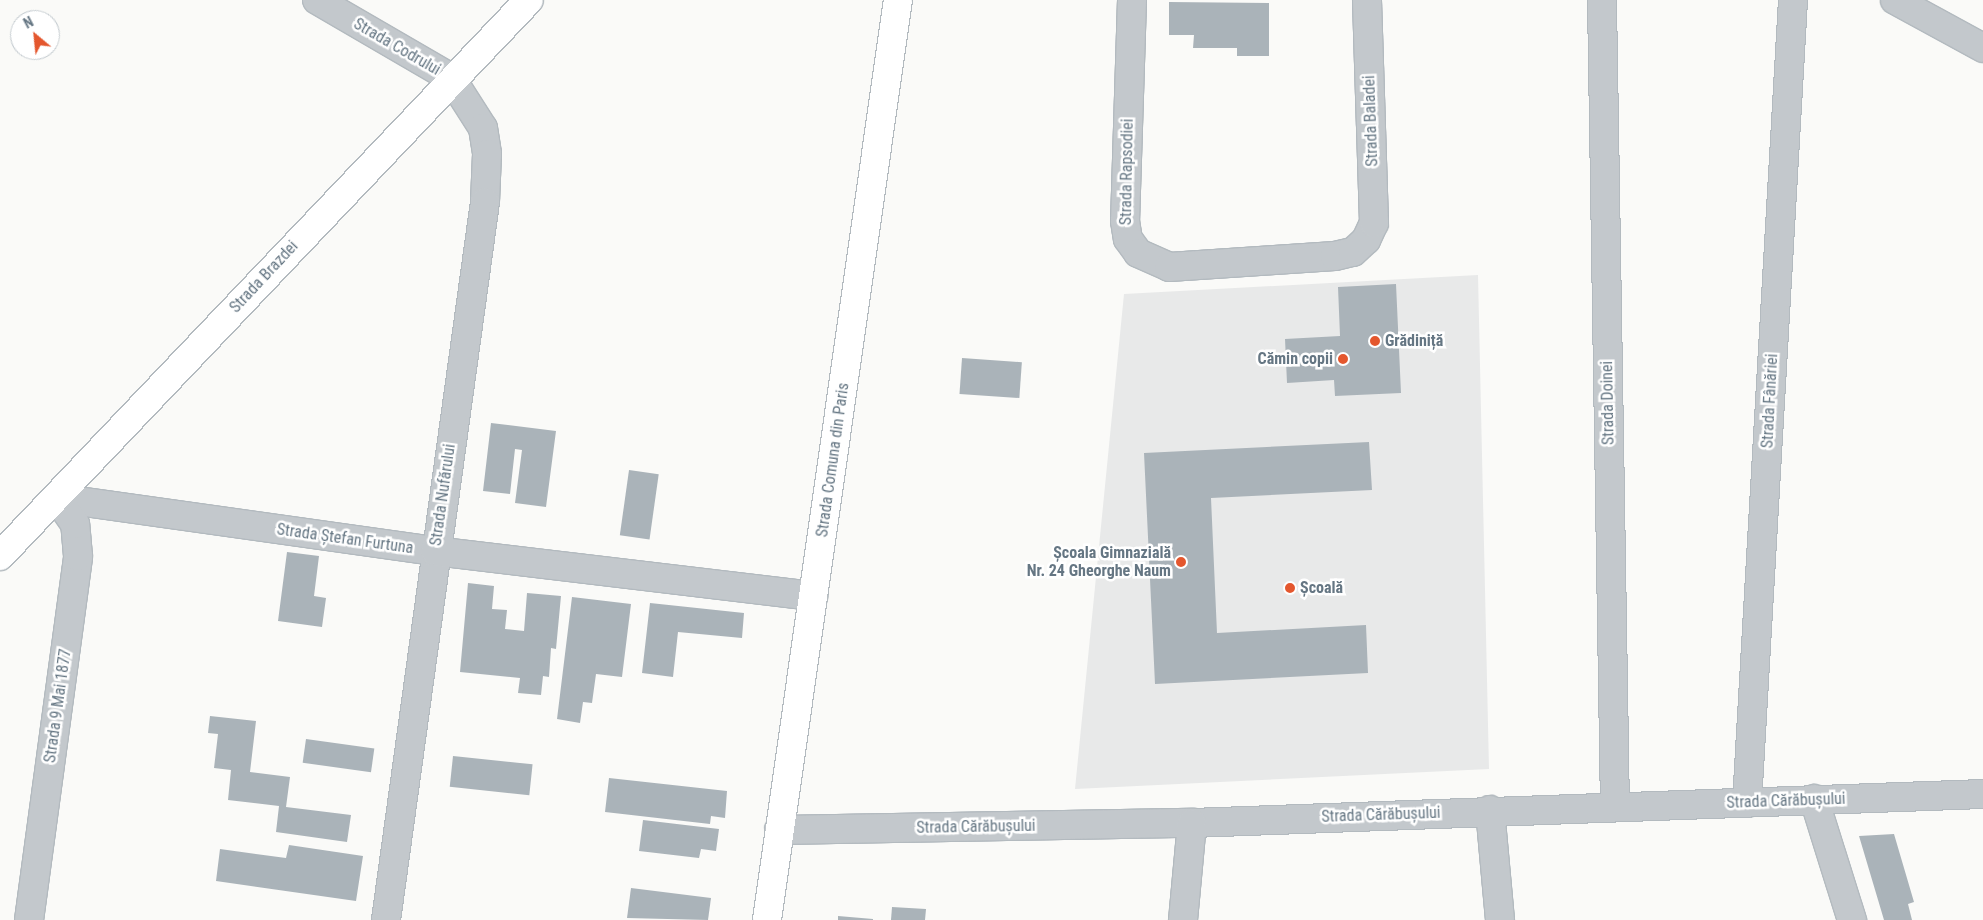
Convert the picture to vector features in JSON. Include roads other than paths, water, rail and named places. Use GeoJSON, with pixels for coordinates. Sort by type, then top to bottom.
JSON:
{"type":"FeatureCollection","features":[{"type":"Feature","properties":{"kind":"street","name":"Strada Codrului"},"geometry":{"type":"LineString","coordinates":[[316,0],[451,78]]}},
{"type":"Feature","properties":{"kind":"street","name":"Strada Brazdei"},"geometry":{"type":"LineString","coordinates":[[0,556],[57,498],[451,78],[529,0]]}},
{"type":"Feature","properties":{"kind":"street","name":"Strada Comuna din Paris"},"geometry":{"type":"LineString","coordinates":[[767,920],[898,0]]}},
{"type":"Feature","properties":{"kind":"street","name":"Strada Rapsodiei"},"geometry":{"type":"LineString","coordinates":[[1132,0],[1124,221],[1128,239],[1138,253],[1170,267],[1335,256],[1353,252],[1366,240]]}},
{"type":"Feature","properties":{"kind":"street","name":"Strada Baladei"},"geometry":{"type":"LineString","coordinates":[[1366,240],[1374,223],[1367,0]]}},
{"type":"Feature","properties":{"kind":"street","name":"Strada Doinei"},"geometry":{"type":"LineString","coordinates":[[1602,0],[1615,806]]}},
{"type":"Feature","properties":{"kind":"street","name":"Strada Fânăriei"},"geometry":{"type":"LineString","coordinates":[[1747,803],[1793,0]]}},
{"type":"Feature","properties":{"kind":"street"},"geometry":{"type":"LineString","coordinates":[[1895,0],[1983,48]]}},
{"type":"Feature","properties":{"kind":"street","name":"Strada Nufărului"},"geometry":{"type":"LineString","coordinates":[[386,920],[484,202],[487,154],[483,128],[451,78]]}},
{"type":"Feature","properties":{"kind":"street","name":"Strada Ștefan Furtuna"},"geometry":{"type":"LineString","coordinates":[[57,498],[435,551],[813,596]]}},
{"type":"Feature","properties":{"kind":"street","name":"Strada 9 Mai 1877"},"geometry":{"type":"LineString","coordinates":[[29,920],[78,556],[75,524],[57,498]]}},
{"type":"Feature","properties":{"kind":"street","name":"Strada Cărăbușului"},"geometry":{"type":"LineString","coordinates":[[779,830],[1192,823],[1490,810],[1983,794]]}},
{"type":"Feature","properties":{"kind":"street"},"geometry":{"type":"LineString","coordinates":[[1814,799],[1852,920]]}},
{"type":"Feature","properties":{"kind":"street"},"geometry":{"type":"LineString","coordinates":[[1490,810],[1500,920]]}},
{"type":"Feature","properties":{"kind":"street"},"geometry":{"type":"LineString","coordinates":[[1183,920],[1192,823]]}},
{"type":"Feature","properties":{"kind":"place","name":"Grădiniță"},"geometry":{"type":"Point","coordinates":[1375,341]}},
{"type":"Feature","properties":{"kind":"place","name":"Cămin copii"},"geometry":{"type":"Point","coordinates":[1343,359]}},
{"type":"Feature","properties":{"kind":"place","name":"Școala Gimnazială Nr. 24 Gheorghe Naum"},"geometry":{"type":"Point","coordinates":[1181,562]}},
{"type":"Feature","properties":{"kind":"place","name":"Școală"},"geometry":{"type":"Point","coordinates":[1290,588]}}]}
